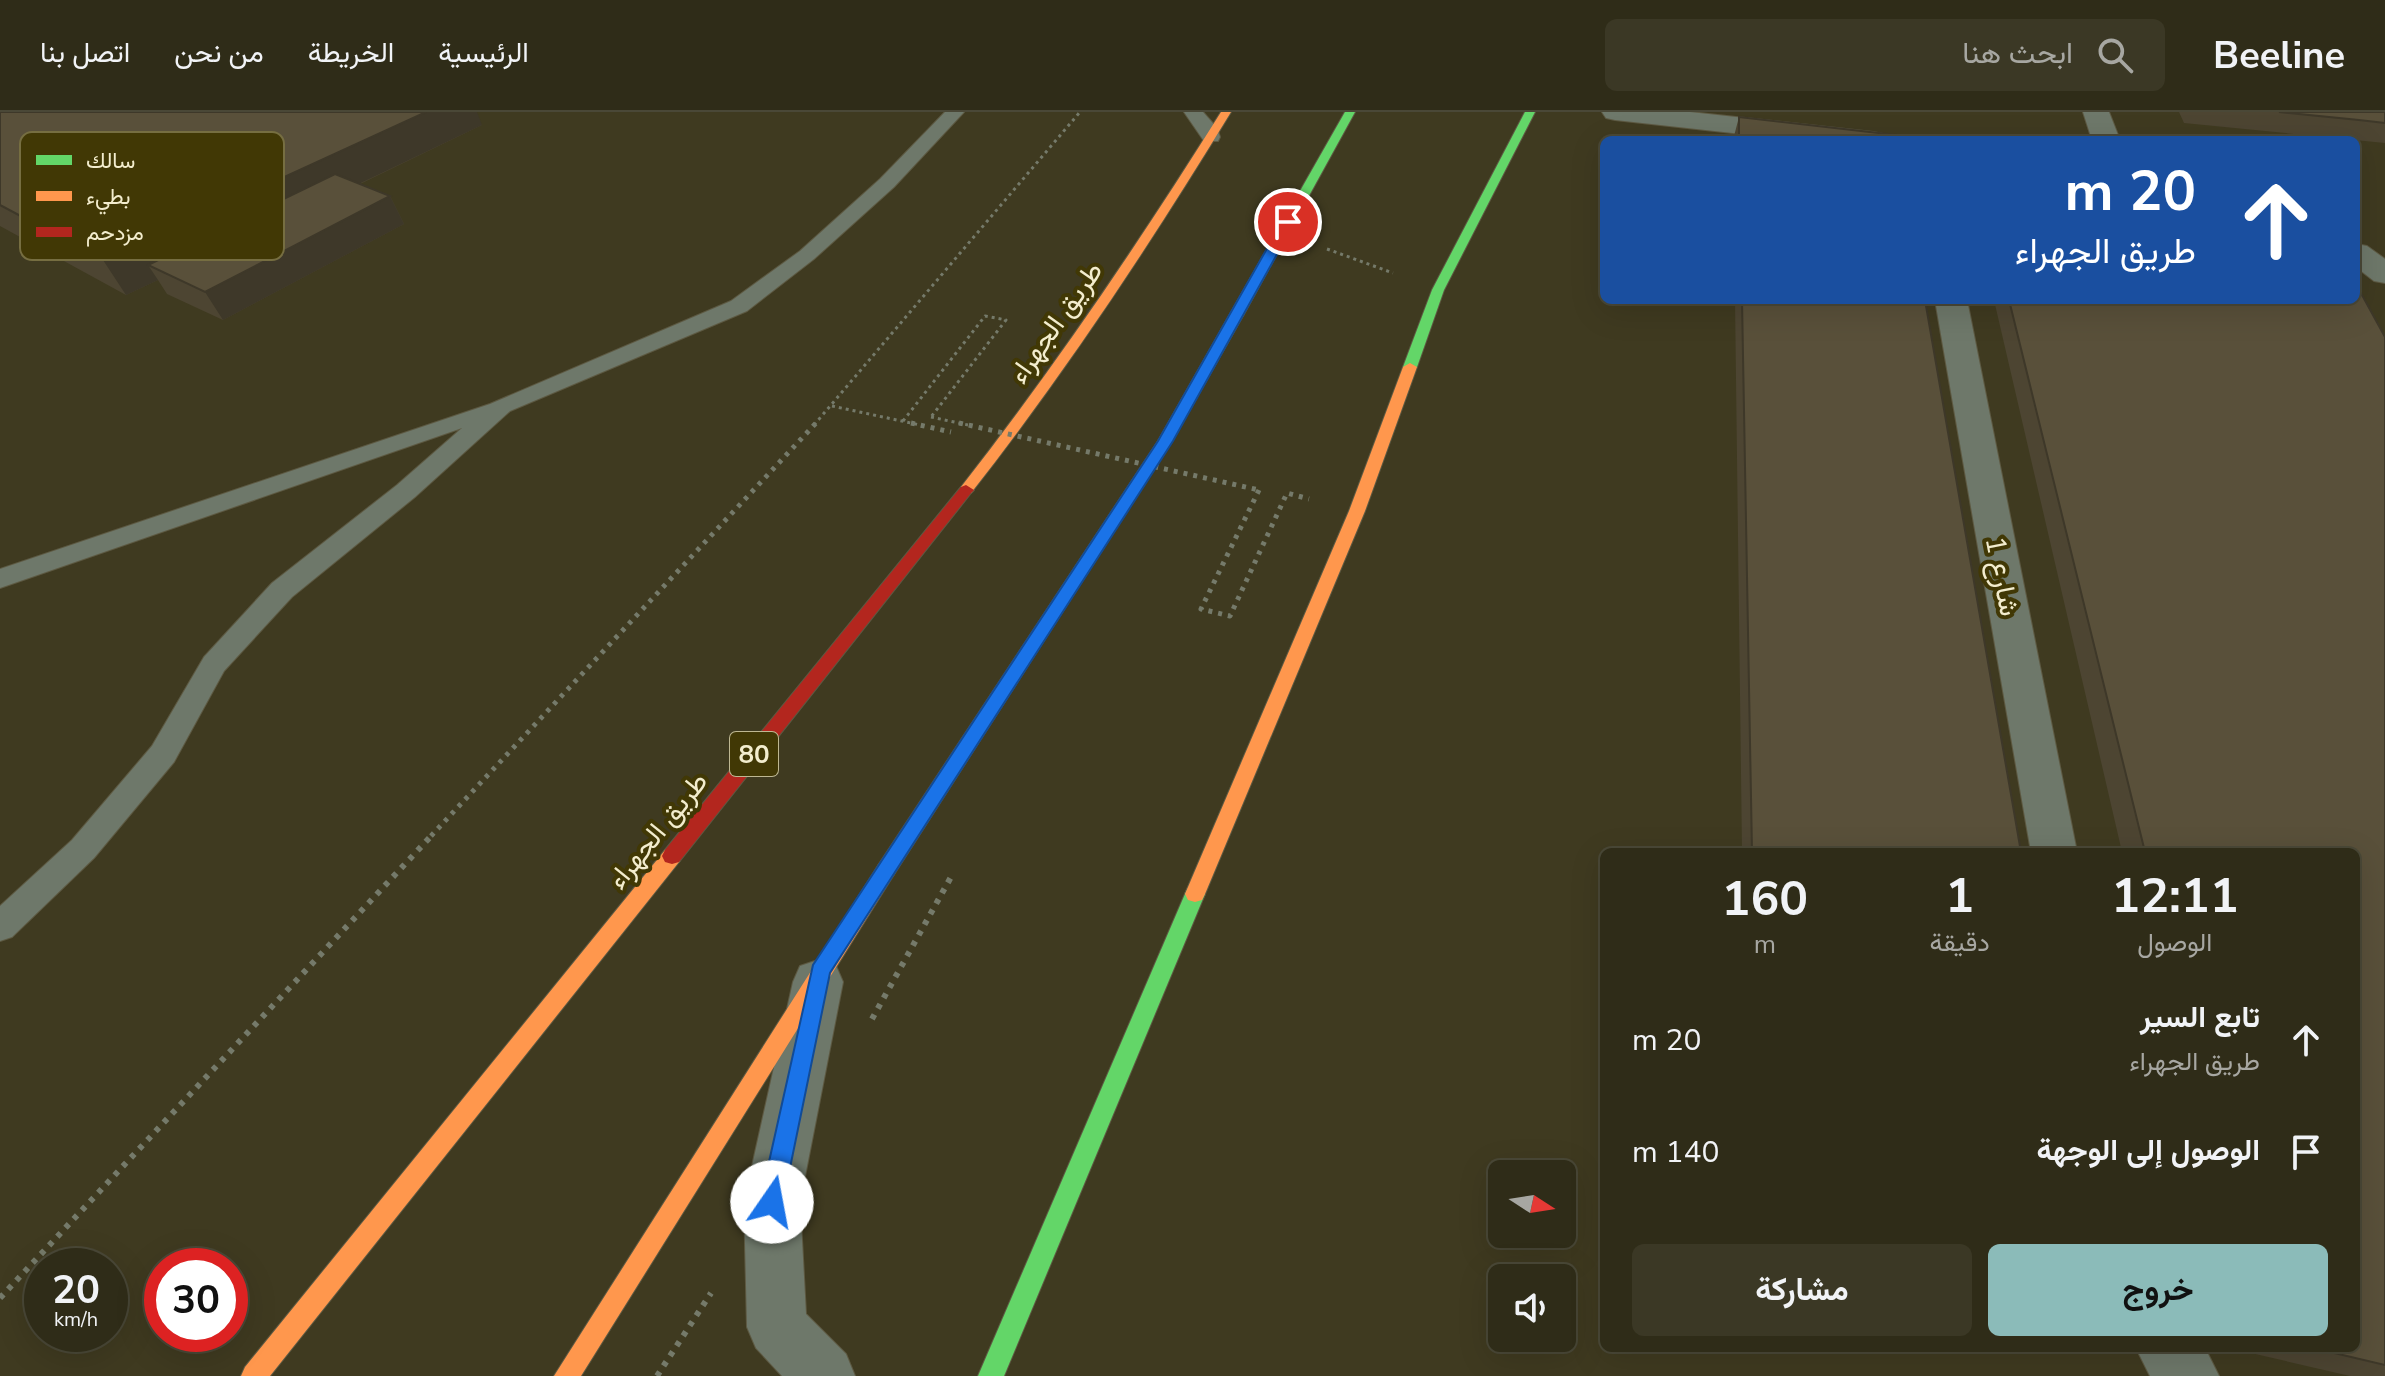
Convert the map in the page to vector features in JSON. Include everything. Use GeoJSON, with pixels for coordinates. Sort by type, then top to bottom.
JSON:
{"type":"FeatureCollection","features":[{"type":"Feature","properties":{"kind":"main road","name":"طريق الجهراء"},"geometry":{"type":"LineString","coordinates":[[254,1376],[1003,444],[1161,218],[1226,112]]}},
{"type":"Feature","properties":{"kind":"main road"},"geometry":{"type":"LineString","coordinates":[[567,1376],[820,971],[1165,441],[1350,112]]}},
{"type":"Feature","properties":{"kind":"main road"},"geometry":{"type":"LineString","coordinates":[[991,1376],[1357,511],[1438,290],[1530,112]]}},
{"type":"Feature","properties":{"kind":"street"},"geometry":{"type":"LineString","coordinates":[[1615,112],[1836,136]]}},
{"type":"Feature","properties":{"kind":"street"},"geometry":{"type":"LineString","coordinates":[[2096,112],[2105,136]]}},
{"type":"Feature","properties":{"kind":"street"},"geometry":{"type":"LineString","coordinates":[[2360,256],[2385,274]]}},
{"type":"Feature","properties":{"kind":"street","name":"شارع 1"},"geometry":{"type":"LineString","coordinates":[[1952,304],[2053,848]]}},
{"type":"Feature","properties":{"kind":"street"},"geometry":{"type":"LineString","coordinates":[[820,971],[772,1202],[777,1327],[824,1376]]}},
{"type":"Feature","properties":{"kind":"street"},"geometry":{"type":"LineString","coordinates":[[2169,1352],[2188,1376]]}},
{"type":"Feature","properties":{"kind":"lane"},"geometry":{"type":"LineString","coordinates":[[0,579],[502,406],[739,306],[807,255],[887,183],[955,112]]}},
{"type":"Feature","properties":{"kind":"lane"},"geometry":{"type":"LineString","coordinates":[[1193,112],[1202,120],[1211,137]]}},
{"type":"Feature","properties":{"kind":"lane"},"geometry":{"type":"LineString","coordinates":[[0,927],[93,837],[163,754],[214,664],[282,590],[406,491],[502,406]]}},
{"type":"Feature","properties":{"kind":"path"},"geometry":{"type":"LineString","coordinates":[[0,1298],[832,406],[1080,112]]}},
{"type":"Feature","properties":{"kind":"path"},"geometry":{"type":"LineString","coordinates":[[1322,247],[1438,290]]}},
{"type":"Feature","properties":{"kind":"path"},"geometry":{"type":"LineString","coordinates":[[832,406],[903,421],[985,316],[1006,320],[931,417],[1259,490],[1201,609],[1230,616],[1287,493]]}},
{"type":"Feature","properties":{"kind":"building"},"geometry":{"type":"Polygon","coordinates":[[[0,112],[426,112],[284,177],[284,132],[20,132],[20,216],[0,205],[0,112]]]}},
{"type":"Feature","properties":{"kind":"building"},"geometry":{"type":"Polygon","coordinates":[[[2279,112],[2385,112],[2385,123],[2359,120],[2279,112]]]}},
{"type":"Feature","properties":{"kind":"building"},"geometry":{"type":"Polygon","coordinates":[[[1739,117],[1896,136],[1739,136],[1739,117]]]}},
{"type":"Feature","properties":{"kind":"building"},"geometry":{"type":"Polygon","coordinates":[[[335,174],[390,196],[284,251],[284,199],[335,174]]]}},
{"type":"Feature","properties":{"kind":"building"},"geometry":{"type":"Polygon","coordinates":[[[158,260],[267,260],[205,292],[148,265],[158,260]]]}},
{"type":"Feature","properties":{"kind":"building"},"geometry":{"type":"Polygon","coordinates":[[[2360,291],[2385,337],[2385,1365],[2330,1352],[2360,1352],[2360,848],[2144,848],[2010,304],[2360,304],[2360,291]]]}},
{"type":"Feature","properties":{"kind":"building"},"geometry":{"type":"Polygon","coordinates":[[[1742,304],[1926,304],[2020,848],[1752,848],[1742,304]]]}},
{"type":"Feature","properties":{"kind":"traffic: fast"},"geometry":{"type":"LineString","coordinates":[[1237,314],[1350,112]]}},
{"type":"Feature","properties":{"kind":"traffic: fast"},"geometry":{"type":"LineString","coordinates":[[1410,367],[1438,290],[1530,112]]}},
{"type":"Feature","properties":{"kind":"traffic: fast"},"geometry":{"type":"LineString","coordinates":[[991,1376],[1195,894]]}},
{"type":"Feature","properties":{"kind":"traffic: slow"},"geometry":{"type":"LineString","coordinates":[[966,490],[1036,399],[1102,305],[1226,112]]}},
{"type":"Feature","properties":{"kind":"traffic: slow"},"geometry":{"type":"LineString","coordinates":[[1195,894],[1357,511],[1410,367]]}},
{"type":"Feature","properties":{"kind":"traffic: slow"},"geometry":{"type":"LineString","coordinates":[[254,1376],[672,856]]}},
{"type":"Feature","properties":{"kind":"traffic: slow"},"geometry":{"type":"LineString","coordinates":[[567,1376],[886,870]]}},
{"type":"Feature","properties":{"kind":"traffic: jam"},"geometry":{"type":"LineString","coordinates":[[886,870],[1165,441],[1237,314]]}},
{"type":"Feature","properties":{"kind":"traffic: jam"},"geometry":{"type":"LineString","coordinates":[[672,856],[966,490]]}},
{"type":"Feature","properties":{"kind":"route"},"geometry":{"type":"LineString","coordinates":[[772,1202],[820,971],[1165,441],[1288,222]]}}]}
